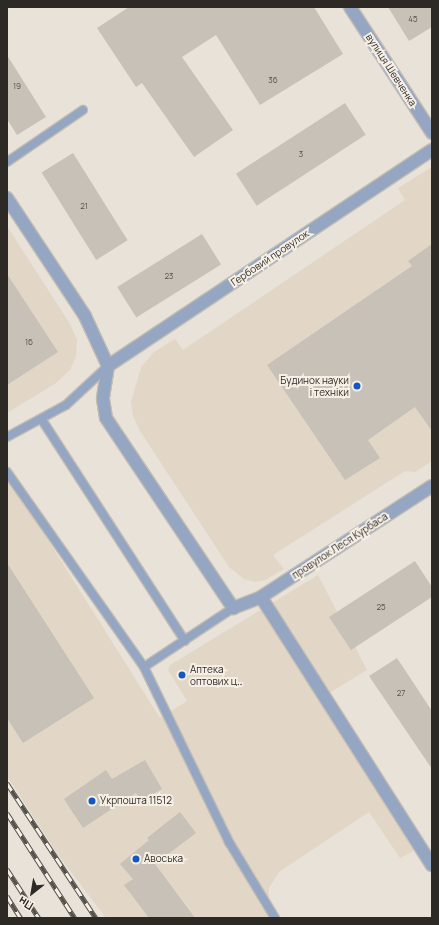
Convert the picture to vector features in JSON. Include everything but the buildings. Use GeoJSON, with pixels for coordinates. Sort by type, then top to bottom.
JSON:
{"type":"FeatureCollection","features":[{"type":"Feature","properties":{"kind":"street","name":"вулиця Шевченка"},"geometry":{"type":"LineString","coordinates":[[350,7],[432,133]]}},
{"type":"Feature","properties":{"kind":"street","name":"Гербовий провулок"},"geometry":{"type":"LineString","coordinates":[[108,366],[432,150]]}},
{"type":"Feature","properties":{"kind":"street"},"geometry":{"type":"LineString","coordinates":[[7,198],[85,316],[108,366],[102,399],[106,418],[233,608]]}},
{"type":"Feature","properties":{"kind":"street","name":"провулок Леся Курбаса"},"geometry":{"type":"LineString","coordinates":[[233,608],[261,597],[432,486]]}},
{"type":"Feature","properties":{"kind":"street"},"geometry":{"type":"LineString","coordinates":[[261,597],[432,865]]}},
{"type":"Feature","properties":{"kind":"lane"},"geometry":{"type":"LineString","coordinates":[[7,162],[83,110]]}},
{"type":"Feature","properties":{"kind":"lane"},"geometry":{"type":"LineString","coordinates":[[7,437],[42,420],[66,405],[108,366]]}},
{"type":"Feature","properties":{"kind":"lane"},"geometry":{"type":"LineString","coordinates":[[42,420],[185,642]]}},
{"type":"Feature","properties":{"kind":"lane"},"geometry":{"type":"LineString","coordinates":[[7,472],[144,667],[229,842],[275,918]]}},
{"type":"Feature","properties":{"kind":"lane"},"geometry":{"type":"LineString","coordinates":[[144,667],[185,642],[233,608]]}},
{"type":"Feature","properties":{"kind":"shaded area"},"geometry":{"type":"Polygon","coordinates":[[[432,167],[432,461],[415,472],[405,471],[273,555],[284,569],[265,580],[255,582],[244,579],[229,567],[140,431],[133,416],[131,402],[141,367],[154,352],[175,339],[183,350],[405,200],[398,188],[432,167]]]}},
{"type":"Feature","properties":{"kind":"shaded area"},"geometry":{"type":"Polygon","coordinates":[[[7,226],[70,324],[77,340],[76,356],[70,370],[56,383],[7,413],[7,226]]]}},
{"type":"Feature","properties":{"kind":"shaded area"},"geometry":{"type":"Polygon","coordinates":[[[7,475],[160,718],[187,701],[168,670],[170,665],[318,575],[367,670],[326,695],[419,848],[400,858],[369,812],[279,872],[269,888],[268,910],[270,918],[106,918],[56,852],[7,776],[7,475]]]}},
{"type":"Feature","properties":{"kind":"railway"},"geometry":{"type":"LineString","coordinates":[[7,783],[96,918]]}},
{"type":"Feature","properties":{"kind":"railway"},"geometry":{"type":"LineString","coordinates":[[7,813],[75,918]]}},
{"type":"Feature","properties":{"kind":"railway"},"geometry":{"type":"LineString","coordinates":[[7,869],[39,918]]}},
{"type":"Feature","properties":{"kind":"railway"},"geometry":{"type":"LineString","coordinates":[[7,896],[21,918]]}},
{"type":"Feature","properties":{"kind":"place","name":"Будинок науки і техніки"},"geometry":{"type":"Point","coordinates":[357,386]}},
{"type":"Feature","properties":{"kind":"place","name":"Аптека оптових ц‥"},"geometry":{"type":"Point","coordinates":[182,675]}},
{"type":"Feature","properties":{"kind":"place","name":"Укрпошта 11512"},"geometry":{"type":"Point","coordinates":[92,801]}},
{"type":"Feature","properties":{"kind":"place","name":"Авоська"},"geometry":{"type":"Point","coordinates":[136,859]}}]}
